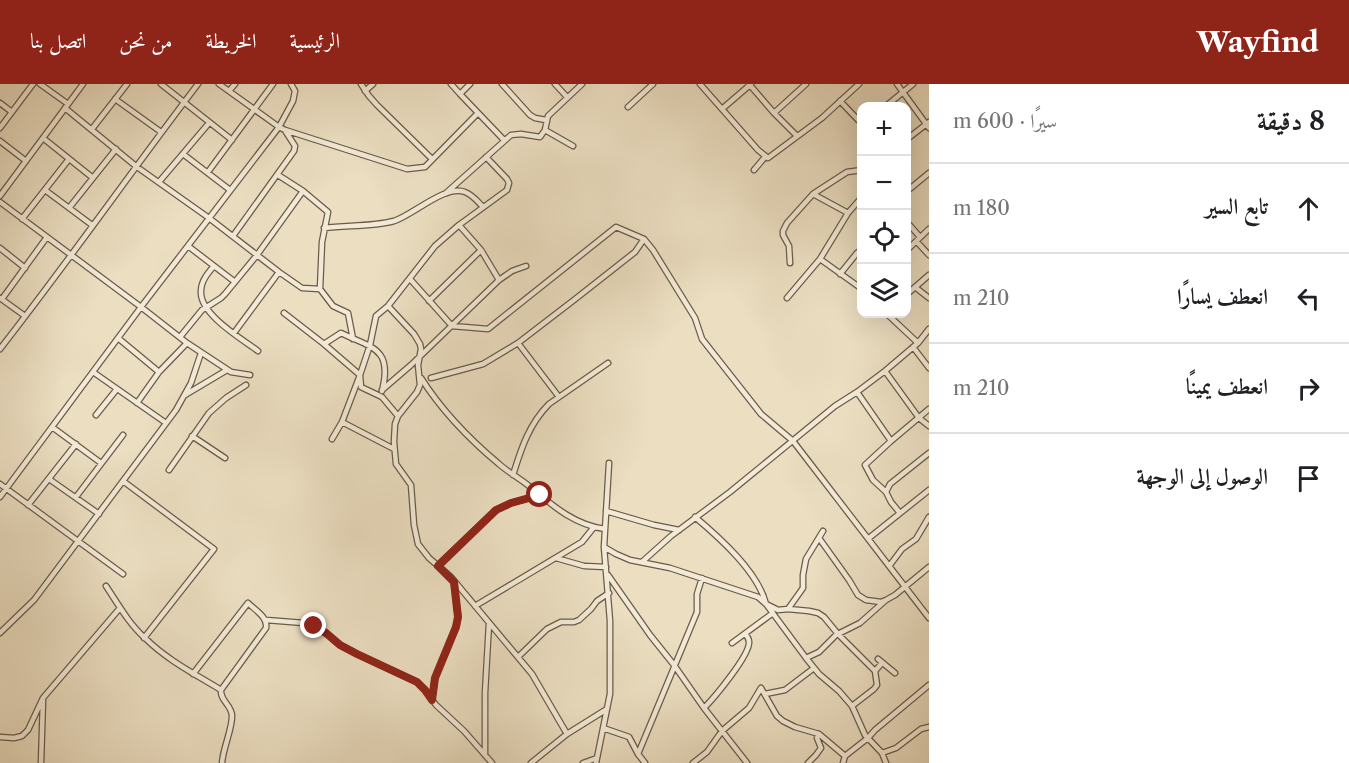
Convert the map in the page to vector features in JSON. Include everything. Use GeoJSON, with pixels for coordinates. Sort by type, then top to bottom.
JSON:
{"type":"FeatureCollection","features":[{"type":"Feature","properties":{"kind":"street"},"geometry":{"type":"LineString","coordinates":[[0,128],[33,84]]}},
{"type":"Feature","properties":{"kind":"street"},"geometry":{"type":"LineString","coordinates":[[40,84],[137,166],[279,272],[302,288],[320,289]]}},
{"type":"Feature","properties":{"kind":"street"},"geometry":{"type":"LineString","coordinates":[[0,196],[2,189],[26,161],[83,84]]}},
{"type":"Feature","properties":{"kind":"street"},"geometry":{"type":"LineString","coordinates":[[92,129],[127,84]]}},
{"type":"Feature","properties":{"kind":"street"},"geometry":{"type":"LineString","coordinates":[[0,349],[198,84]]}},
{"type":"Feature","properties":{"kind":"street"},"geometry":{"type":"LineString","coordinates":[[219,84],[279,128],[407,169],[424,167],[478,113]]}},
{"type":"Feature","properties":{"kind":"street"},"geometry":{"type":"LineString","coordinates":[[229,91],[235,84]]}},
{"type":"Feature","properties":{"kind":"street"},"geometry":{"type":"LineString","coordinates":[[208,172],[273,84]]}},
{"type":"Feature","properties":{"kind":"street"},"geometry":{"type":"LineString","coordinates":[[0,497],[141,307],[279,128],[296,91],[291,84]]}},
{"type":"Feature","properties":{"kind":"street"},"geometry":{"type":"LineString","coordinates":[[361,84],[377,105],[432,159]]}},
{"type":"Feature","properties":{"kind":"street"},"geometry":{"type":"LineString","coordinates":[[365,91],[373,84]]}},
{"type":"Feature","properties":{"kind":"street"},"geometry":{"type":"LineString","coordinates":[[451,84],[504,140]]}},
{"type":"Feature","properties":{"kind":"street"},"geometry":{"type":"LineString","coordinates":[[460,94],[470,84]]}},
{"type":"Feature","properties":{"kind":"street"},"geometry":{"type":"LineString","coordinates":[[502,84],[530,114],[546,120]]}},
{"type":"Feature","properties":{"kind":"street"},"geometry":{"type":"LineString","coordinates":[[555,84],[567,97]]}},
{"type":"Feature","properties":{"kind":"street"},"geometry":{"type":"LineString","coordinates":[[324,228],[396,220],[446,193],[504,140],[516,134],[540,137],[551,112],[582,84]]}},
{"type":"Feature","properties":{"kind":"street"},"geometry":{"type":"LineString","coordinates":[[628,107],[653,84]]}},
{"type":"Feature","properties":{"kind":"street"},"geometry":{"type":"LineString","coordinates":[[700,84],[765,157]]}},
{"type":"Feature","properties":{"kind":"street"},"geometry":{"type":"LineString","coordinates":[[722,109],[750,84],[797,136]]}},
{"type":"Feature","properties":{"kind":"street"},"geometry":{"type":"LineString","coordinates":[[774,112],[806,84]]}},
{"type":"Feature","properties":{"kind":"street"},"geometry":{"type":"LineString","coordinates":[[754,170],[765,157],[768,158],[822,118],[859,84]]}},
{"type":"Feature","properties":{"kind":"street"},"geometry":{"type":"LineString","coordinates":[[897,84],[928,125],[911,137]]}},
{"type":"Feature","properties":{"kind":"street"},"geometry":{"type":"LineString","coordinates":[[891,102],[913,84]]}},
{"type":"Feature","properties":{"kind":"street"},"geometry":{"type":"LineString","coordinates":[[162,85],[232,140]]}},
{"type":"Feature","properties":{"kind":"street"},"geometry":{"type":"LineString","coordinates":[[115,99],[160,132]]}},
{"type":"Feature","properties":{"kind":"street"},"geometry":{"type":"LineString","coordinates":[[840,101],[857,120]]}},
{"type":"Feature","properties":{"kind":"street"},"geometry":{"type":"LineString","coordinates":[[0,103],[12,112]]}},
{"type":"Feature","properties":{"kind":"street"},"geometry":{"type":"LineString","coordinates":[[159,183],[209,123]]}},
{"type":"Feature","properties":{"kind":"street"},"geometry":{"type":"LineString","coordinates":[[233,236],[294,151],[295,146],[285,130]]}},
{"type":"Feature","properties":{"kind":"street"},"geometry":{"type":"LineString","coordinates":[[545,130],[573,146]]}},
{"type":"Feature","properties":{"kind":"street"},"geometry":{"type":"LineString","coordinates":[[43,138],[93,178]]}},
{"type":"Feature","properties":{"kind":"street"},"geometry":{"type":"LineString","coordinates":[[0,141],[26,161]]}},
{"type":"Feature","properties":{"kind":"street"},"geometry":{"type":"LineString","coordinates":[[69,208],[116,149]]}},
{"type":"Feature","properties":{"kind":"street"},"geometry":{"type":"LineString","coordinates":[[183,154],[230,190]]}},
{"type":"Feature","properties":{"kind":"street"},"geometry":{"type":"LineString","coordinates":[[332,439],[342,422],[360,375],[379,312],[388,306],[435,246],[459,225],[506,192],[509,186],[507,179],[486,157]]}},
{"type":"Feature","properties":{"kind":"street"},"geometry":{"type":"LineString","coordinates":[[22,219],[69,159]]}},
{"type":"Feature","properties":{"kind":"street"},"geometry":{"type":"LineString","coordinates":[[790,263],[789,246],[783,231],[787,223],[813,194],[846,172],[857,171]]}},
{"type":"Feature","properties":{"kind":"street"},"geometry":{"type":"LineString","coordinates":[[911,188],[929,173]]}},
{"type":"Feature","properties":{"kind":"street"},"geometry":{"type":"LineString","coordinates":[[278,175],[303,191],[328,212],[321,255],[320,289],[333,306],[348,314],[353,339]]}},
{"type":"Feature","properties":{"kind":"street"},"geometry":{"type":"LineString","coordinates":[[45,190],[92,225]]}},
{"type":"Feature","properties":{"kind":"street"},"geometry":{"type":"LineString","coordinates":[[180,337],[197,315],[221,298],[235,282],[303,191]]}},
{"type":"Feature","properties":{"kind":"street"},"geometry":{"type":"LineString","coordinates":[[446,193],[464,191],[483,207]]}},
{"type":"Feature","properties":{"kind":"street"},"geometry":{"type":"LineString","coordinates":[[813,194],[848,213]]}},
{"type":"Feature","properties":{"kind":"street"},"geometry":{"type":"LineString","coordinates":[[0,202],[201,353],[227,370],[249,375]]}},
{"type":"Feature","properties":{"kind":"street"},"geometry":{"type":"LineString","coordinates":[[787,298],[819,259],[857,202]]}},
{"type":"Feature","properties":{"kind":"street"},"geometry":{"type":"LineString","coordinates":[[459,225],[481,250],[499,280]]}},
{"type":"Feature","properties":{"kind":"street"},"geometry":{"type":"LineString","coordinates":[[410,279],[452,326],[488,329],[616,227],[644,239],[695,318],[702,339],[762,414],[793,441],[929,618]]}},
{"type":"Feature","properties":{"kind":"street"},"geometry":{"type":"LineString","coordinates":[[911,228],[929,255]]}},
{"type":"Feature","properties":{"kind":"street"},"geometry":{"type":"LineString","coordinates":[[911,246],[929,229]]}},
{"type":"Feature","properties":{"kind":"street"},"geometry":{"type":"LineString","coordinates":[[25,316],[1,299],[47,237]]}},
{"type":"Feature","properties":{"kind":"street"},"geometry":{"type":"LineString","coordinates":[[431,378],[483,364],[518,343],[634,252],[644,239]]}},
{"type":"Feature","properties":{"kind":"street"},"geometry":{"type":"LineString","coordinates":[[188,246],[235,282]]}},
{"type":"Feature","properties":{"kind":"street"},"geometry":{"type":"LineString","coordinates":[[0,248],[25,268]]}},
{"type":"Feature","properties":{"kind":"street"},"geometry":{"type":"LineString","coordinates":[[429,301],[481,250]]}},
{"type":"Feature","properties":{"kind":"street"},"geometry":{"type":"LineString","coordinates":[[840,274],[857,254]]}},
{"type":"Feature","properties":{"kind":"street"},"geometry":{"type":"LineString","coordinates":[[819,259],[857,286]]}},
{"type":"Feature","properties":{"kind":"street"},"geometry":{"type":"LineString","coordinates":[[214,266],[201,289],[202,301],[213,315],[258,351]]}},
{"type":"Feature","properties":{"kind":"street"},"geometry":{"type":"LineString","coordinates":[[382,390],[499,280],[526,266]]}},
{"type":"Feature","properties":{"kind":"street"},"geometry":{"type":"LineString","coordinates":[[234,333],[279,272]]}},
{"type":"Feature","properties":{"kind":"street"},"geometry":{"type":"LineString","coordinates":[[911,291],[929,275]]}},
{"type":"Feature","properties":{"kind":"street"},"geometry":{"type":"LineString","coordinates":[[915,287],[929,298]]}},
{"type":"Feature","properties":{"kind":"street"},"geometry":{"type":"LineString","coordinates":[[388,306],[418,338],[421,349],[418,365],[419,388],[398,416],[395,424],[394,448],[396,464],[411,485],[418,544],[454,582],[532,674],[567,734]]}},
{"type":"Feature","properties":{"kind":"street"},"geometry":{"type":"LineString","coordinates":[[284,313],[360,375],[361,387],[380,396],[398,416]]}},
{"type":"Feature","properties":{"kind":"street"},"geometry":{"type":"LineString","coordinates":[[894,318],[918,343]]}},
{"type":"Feature","properties":{"kind":"street"},"geometry":{"type":"LineString","coordinates":[[642,562],[835,406],[885,370],[918,343],[929,329]]}},
{"type":"Feature","properties":{"kind":"street"},"geometry":{"type":"LineString","coordinates":[[324,344],[341,333],[377,350],[383,359],[385,374],[380,396]]}},
{"type":"Feature","properties":{"kind":"street"},"geometry":{"type":"LineString","coordinates":[[118,338],[159,372]]}},
{"type":"Feature","properties":{"kind":"street"},"geometry":{"type":"LineString","coordinates":[[137,403],[159,372],[187,343]]}},
{"type":"Feature","properties":{"kind":"street"},"geometry":{"type":"LineString","coordinates":[[518,343],[558,397]]}},
{"type":"Feature","properties":{"kind":"street"},"geometry":{"type":"LineString","coordinates":[[913,347],[929,368]]}},
{"type":"Feature","properties":{"kind":"street"},"geometry":{"type":"LineString","coordinates":[[0,633],[34,600],[166,423],[191,383],[201,353]]}},
{"type":"Feature","properties":{"kind":"street"},"geometry":{"type":"LineString","coordinates":[[513,475],[520,452],[533,423],[541,412],[558,397],[608,363]]}},
{"type":"Feature","properties":{"kind":"street"},"geometry":{"type":"LineString","coordinates":[[185,395],[227,370]]}},
{"type":"Feature","properties":{"kind":"street"},"geometry":{"type":"LineString","coordinates":[[885,370],[919,418],[929,426]]}},
{"type":"Feature","properties":{"kind":"street"},"geometry":{"type":"LineString","coordinates":[[93,372],[166,423]]}},
{"type":"Feature","properties":{"kind":"street"},"geometry":{"type":"LineString","coordinates":[[420,375],[437,401],[457,425],[513,475],[571,517],[584,524],[605,529]]}},
{"type":"Feature","properties":{"kind":"street"},"geometry":{"type":"LineString","coordinates":[[169,470],[209,413],[246,386]]}},
{"type":"Feature","properties":{"kind":"street"},"geometry":{"type":"LineString","coordinates":[[96,415],[117,389]]}},
{"type":"Feature","properties":{"kind":"street"},"geometry":{"type":"LineString","coordinates":[[856,392],[891,441]]}},
{"type":"Feature","properties":{"kind":"street"},"geometry":{"type":"LineString","coordinates":[[900,513],[886,492],[873,480],[865,465],[929,409]]}},
{"type":"Feature","properties":{"kind":"street"},"geometry":{"type":"LineString","coordinates":[[342,422],[394,448]]}},
{"type":"Feature","properties":{"kind":"street"},"geometry":{"type":"LineString","coordinates":[[52,427],[101,463]]}},
{"type":"Feature","properties":{"kind":"street"},"geometry":{"type":"LineString","coordinates":[[76,496],[123,435]]}},
{"type":"Feature","properties":{"kind":"street"},"geometry":{"type":"LineString","coordinates":[[192,436],[225,458]]}},
{"type":"Feature","properties":{"kind":"street"},"geometry":{"type":"LineString","coordinates":[[28,505],[76,444]]}},
{"type":"Feature","properties":{"kind":"street"},"geometry":{"type":"LineString","coordinates":[[886,492],[890,484],[929,453]]}},
{"type":"Feature","properties":{"kind":"street"},"geometry":{"type":"LineString","coordinates":[[583,763],[596,760],[610,694],[609,593],[604,547],[609,463]]}},
{"type":"Feature","properties":{"kind":"street"},"geometry":{"type":"LineString","coordinates":[[49,479],[99,514]]}},
{"type":"Feature","properties":{"kind":"street"},"geometry":{"type":"LineString","coordinates":[[123,481],[214,549],[144,638]]}},
{"type":"Feature","properties":{"kind":"street"},"geometry":{"type":"LineString","coordinates":[[0,484],[123,574]]}},
{"type":"Feature","properties":{"kind":"street"},"geometry":{"type":"LineString","coordinates":[[869,538],[929,490]]}},
{"type":"Feature","properties":{"kind":"street"},"geometry":{"type":"LineString","coordinates":[[438,566],[496,510],[540,495]]}},
{"type":"Feature","properties":{"kind":"street"},"geometry":{"type":"LineString","coordinates":[[606,511],[679,530]]}},
{"type":"Feature","properties":{"kind":"street"},"geometry":{"type":"LineString","coordinates":[[695,517],[720,539],[748,571],[762,591],[766,604],[778,610],[818,613],[875,671]]}},
{"type":"Feature","properties":{"kind":"street"},"geometry":{"type":"LineString","coordinates":[[890,566],[902,549],[916,539],[929,517]]}},
{"type":"Feature","properties":{"kind":"street"},"geometry":{"type":"LineString","coordinates":[[475,606],[582,542],[594,527]]}},
{"type":"Feature","properties":{"kind":"street"},"geometry":{"type":"LineString","coordinates":[[788,609],[804,588],[806,559],[823,531]]}},
{"type":"Feature","properties":{"kind":"street"},"geometry":{"type":"LineString","coordinates":[[819,538],[858,595],[875,602],[886,600]]}},
{"type":"Feature","properties":{"kind":"street"},"geometry":{"type":"LineString","coordinates":[[604,547],[622,557],[656,564],[702,578],[763,600],[819,674],[852,706],[862,729],[882,753],[886,763]]}},
{"type":"Feature","properties":{"kind":"street"},"geometry":{"type":"LineString","coordinates":[[556,558],[606,569],[644,627],[747,763]]}},
{"type":"Feature","properties":{"kind":"street"},"geometry":{"type":"LineString","coordinates":[[806,658],[819,652],[838,634],[860,623],[929,567]]}},
{"type":"Feature","properties":{"kind":"street"},"geometry":{"type":"LineString","coordinates":[[638,754],[697,612],[702,578]]}},
{"type":"Feature","properties":{"kind":"street"},"geometry":{"type":"LineString","coordinates":[[432,700],[435,678],[458,617],[454,582]]}},
{"type":"Feature","properties":{"kind":"street"},"geometry":{"type":"LineString","coordinates":[[106,586],[144,638],[169,659],[221,690]]}},
{"type":"Feature","properties":{"kind":"street"},"geometry":{"type":"LineString","coordinates":[[518,657],[551,626],[561,622],[579,620],[597,601],[609,593]]}},
{"type":"Feature","properties":{"kind":"street"},"geometry":{"type":"LineString","coordinates":[[193,674],[248,603],[266,620],[314,626],[340,645],[417,682],[492,763]]}},
{"type":"Feature","properties":{"kind":"street"},"geometry":{"type":"LineString","coordinates":[[0,736],[15,738],[22,736],[28,730],[43,698],[120,608]]}},
{"type":"Feature","properties":{"kind":"street"},"geometry":{"type":"LineString","coordinates":[[732,643],[773,613]]}},
{"type":"Feature","properties":{"kind":"street"},"geometry":{"type":"LineString","coordinates":[[222,763],[232,716],[231,709],[221,697],[221,690],[266,628],[266,620]]}},
{"type":"Feature","properties":{"kind":"street"},"geometry":{"type":"LineString","coordinates":[[485,754],[485,693],[489,623]]}},
{"type":"Feature","properties":{"kind":"street"},"geometry":{"type":"LineString","coordinates":[[704,708],[742,659],[749,644],[749,638],[745,634]]}},
{"type":"Feature","properties":{"kind":"street"},"geometry":{"type":"LineString","coordinates":[[852,706],[877,686],[875,671],[880,661],[895,673]]}},
{"type":"Feature","properties":{"kind":"street"},"geometry":{"type":"LineString","coordinates":[[765,694],[785,690],[814,668]]}},
{"type":"Feature","properties":{"kind":"street"},"geometry":{"type":"LineString","coordinates":[[843,763],[845,756],[929,685]]}},
{"type":"Feature","properties":{"kind":"street"},"geometry":{"type":"LineString","coordinates":[[693,763],[707,752],[722,731],[749,708],[761,688],[777,716],[783,721],[795,728],[819,734],[845,756]]}},
{"type":"Feature","properties":{"kind":"street"},"geometry":{"type":"LineString","coordinates":[[41,763],[43,698]]}},
{"type":"Feature","properties":{"kind":"street"},"geometry":{"type":"LineString","coordinates":[[531,763],[567,734],[607,709]]}},
{"type":"Feature","properties":{"kind":"street"},"geometry":{"type":"LineString","coordinates":[[882,753],[896,748],[921,729],[929,727]]}},
{"type":"Feature","properties":{"kind":"street"},"geometry":{"type":"LineString","coordinates":[[603,728],[629,737],[645,763]]}},
{"type":"Feature","properties":{"kind":"street"},"geometry":{"type":"LineString","coordinates":[[808,763],[820,748],[817,738],[819,734]]}},
{"type":"Feature","properties":{"kind":"route"},"geometry":{"type":"LineString","coordinates":[[314,626],[340,645],[417,682],[432,700],[435,678],[458,617],[454,582],[438,566],[496,510],[540,495]]}}]}
